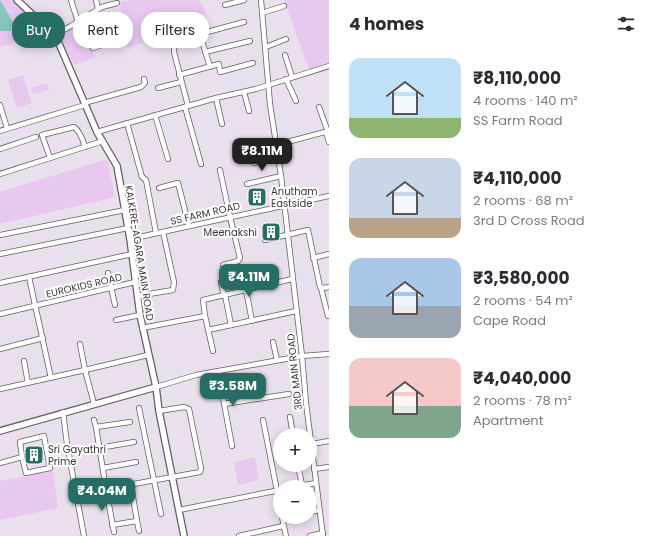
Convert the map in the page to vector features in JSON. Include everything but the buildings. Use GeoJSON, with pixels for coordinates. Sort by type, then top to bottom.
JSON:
{"type":"FeatureCollection","features":[{"type":"Feature","properties":{"kind":"street","name":"KALKERE-AGARA MAIN ROAD"},"geometry":{"type":"LineString","coordinates":[[17,0],[30,12]]}},
{"type":"Feature","properties":{"kind":"street"},"geometry":{"type":"LineString","coordinates":[[71,0],[75,12]]}},
{"type":"Feature","properties":{"kind":"street"},"geometry":{"type":"LineString","coordinates":[[96,0],[98,9]]}},
{"type":"Feature","properties":{"kind":"street"},"geometry":{"type":"LineString","coordinates":[[225,4],[244,0]]}},
{"type":"Feature","properties":{"kind":"street","name":"3RD MAIN ROAD"},"geometry":{"type":"LineString","coordinates":[[261,0],[269,85],[288,234],[310,428]]}},
{"type":"Feature","properties":{"kind":"street"},"geometry":{"type":"LineString","coordinates":[[94,12],[117,3]]}},
{"type":"Feature","properties":{"kind":"street"},"geometry":{"type":"LineString","coordinates":[[262,12],[284,6]]}},
{"type":"Feature","properties":{"kind":"street"},"geometry":{"type":"LineString","coordinates":[[209,33],[244,22]]}},
{"type":"Feature","properties":{"kind":"street"},"geometry":{"type":"LineString","coordinates":[[266,46],[286,39]]}},
{"type":"Feature","properties":{"kind":"street"},"geometry":{"type":"LineString","coordinates":[[205,52],[250,40]]}},
{"type":"Feature","properties":{"kind":"street","name":"KALKERE-AGARA MAIN ROAD"},"geometry":{"type":"LineString","coordinates":[[61,48],[97,132],[117,166],[130,239],[142,328],[156,386],[159,411],[184,536]]}},
{"type":"Feature","properties":{"kind":"street"},"geometry":{"type":"LineString","coordinates":[[174,48],[179,75],[201,164]]}},
{"type":"Feature","properties":{"kind":"street"},"geometry":{"type":"LineString","coordinates":[[204,48],[210,67]]}},
{"type":"Feature","properties":{"kind":"street"},"geometry":{"type":"LineString","coordinates":[[285,56],[292,77]]}},
{"type":"Feature","properties":{"kind":"street"},"geometry":{"type":"LineString","coordinates":[[179,75],[219,64],[220,72],[253,63]]}},
{"type":"Feature","properties":{"kind":"street"},"geometry":{"type":"LineString","coordinates":[[97,132],[216,98],[269,85],[329,66]]}},
{"type":"Feature","properties":{"kind":"street"},"geometry":{"type":"LineString","coordinates":[[0,130],[141,87],[145,83],[144,79]]}},
{"type":"Feature","properties":{"kind":"street"},"geometry":{"type":"LineString","coordinates":[[286,79],[296,100]]}},
{"type":"Feature","properties":{"kind":"street"},"geometry":{"type":"LineString","coordinates":[[158,88],[181,82]]}},
{"type":"Feature","properties":{"kind":"street"},"geometry":{"type":"LineString","coordinates":[[244,92],[250,111]]}},
{"type":"Feature","properties":{"kind":"street"},"geometry":{"type":"LineString","coordinates":[[216,98],[222,124]]}},
{"type":"Feature","properties":{"kind":"street"},"geometry":{"type":"LineString","coordinates":[[0,105],[7,128]]}},
{"type":"Feature","properties":{"kind":"street"},"geometry":{"type":"LineString","coordinates":[[319,107],[328,132],[329,142]]}},
{"type":"Feature","properties":{"kind":"street"},"geometry":{"type":"LineString","coordinates":[[155,115],[168,159]]}},
{"type":"Feature","properties":{"kind":"street"},"geometry":{"type":"LineString","coordinates":[[127,123],[142,177],[146,180],[156,233]]}},
{"type":"Feature","properties":{"kind":"street"},"geometry":{"type":"LineString","coordinates":[[50,158],[42,135],[74,127],[77,128],[85,147]]}},
{"type":"Feature","properties":{"kind":"street"},"geometry":{"type":"LineString","coordinates":[[276,145],[328,132]]}},
{"type":"Feature","properties":{"kind":"street"},"geometry":{"type":"LineString","coordinates":[[0,149],[36,137]]}},
{"type":"Feature","properties":{"kind":"street"},"geometry":{"type":"LineString","coordinates":[[0,167],[1,174],[103,141]]}},
{"type":"Feature","properties":{"kind":"street"},"geometry":{"type":"LineString","coordinates":[[254,163],[278,158]]}},
{"type":"Feature","properties":{"kind":"street"},"geometry":{"type":"LineString","coordinates":[[220,170],[240,258],[238,261],[223,265]]}},
{"type":"Feature","properties":{"kind":"street"},"geometry":{"type":"LineString","coordinates":[[248,184],[281,176]]}},
{"type":"Feature","properties":{"kind":"street"},"geometry":{"type":"LineString","coordinates":[[159,188],[178,183],[189,226]]}},
{"type":"Feature","properties":{"kind":"street","name":"SS FARM ROAD"},"geometry":{"type":"LineString","coordinates":[[130,239],[329,196]]}},
{"type":"Feature","properties":{"kind":"street"},"geometry":{"type":"LineString","coordinates":[[0,235],[125,210]]}},
{"type":"Feature","properties":{"kind":"street"},"geometry":{"type":"LineString","coordinates":[[0,254],[128,228]]}},
{"type":"Feature","properties":{"kind":"street"},"geometry":{"type":"LineString","coordinates":[[265,240],[308,230],[313,258],[322,288],[328,316]]}},
{"type":"Feature","properties":{"kind":"street"},"geometry":{"type":"LineString","coordinates":[[137,296],[172,290],[174,282],[163,232]]}},
{"type":"Feature","properties":{"kind":"street"},"geometry":{"type":"LineString","coordinates":[[0,283],[132,254]]}},
{"type":"Feature","properties":{"kind":"street"},"geometry":{"type":"LineString","coordinates":[[313,258],[329,254]]}},
{"type":"Feature","properties":{"kind":"street"},"geometry":{"type":"LineString","coordinates":[[108,273],[114,305]]}},
{"type":"Feature","properties":{"kind":"street"},"geometry":{"type":"LineString","coordinates":[[29,277],[52,378]]}},
{"type":"Feature","properties":{"kind":"street"},"geometry":{"type":"LineString","coordinates":[[213,351],[203,300],[292,278]]}},
{"type":"Feature","properties":{"kind":"street","name":"EUROKIDS ROAD"},"geometry":{"type":"LineString","coordinates":[[0,314],[135,282]]}},
{"type":"Feature","properties":{"kind":"street"},"geometry":{"type":"LineString","coordinates":[[221,282],[231,325]]}},
{"type":"Feature","properties":{"kind":"street"},"geometry":{"type":"LineString","coordinates":[[322,288],[329,287]]}},
{"type":"Feature","properties":{"kind":"street"},"geometry":{"type":"LineString","coordinates":[[246,290],[252,321]]}},
{"type":"Feature","properties":{"kind":"street"},"geometry":{"type":"LineString","coordinates":[[208,330],[296,311]]}},
{"type":"Feature","properties":{"kind":"street"},"geometry":{"type":"LineString","coordinates":[[116,320],[140,315]]}},
{"type":"Feature","properties":{"kind":"street"},"geometry":{"type":"LineString","coordinates":[[142,328],[205,316]]}},
{"type":"Feature","properties":{"kind":"street"},"geometry":{"type":"LineString","coordinates":[[0,349],[43,338]]}},
{"type":"Feature","properties":{"kind":"street"},"geometry":{"type":"LineString","coordinates":[[273,342],[277,360]]}},
{"type":"Feature","properties":{"kind":"street"},"geometry":{"type":"LineString","coordinates":[[80,344],[94,404]]}},
{"type":"Feature","properties":{"kind":"street"},"geometry":{"type":"LineString","coordinates":[[0,430],[196,374],[302,356],[329,354]]}},
{"type":"Feature","properties":{"kind":"street"},"geometry":{"type":"LineString","coordinates":[[0,389],[148,355]]}},
{"type":"Feature","properties":{"kind":"street"},"geometry":{"type":"LineString","coordinates":[[24,361],[28,383]]}},
{"type":"Feature","properties":{"kind":"street"},"geometry":{"type":"LineString","coordinates":[[218,371],[232,446]]}},
{"type":"Feature","properties":{"kind":"street"},"geometry":{"type":"LineString","coordinates":[[224,404],[289,394]]}},
{"type":"Feature","properties":{"kind":"street"},"geometry":{"type":"LineString","coordinates":[[106,489],[200,472],[190,411],[186,407],[159,411]]}},
{"type":"Feature","properties":{"kind":"street"},"geometry":{"type":"LineString","coordinates":[[140,408],[161,514]]}},
{"type":"Feature","properties":{"kind":"street"},"geometry":{"type":"LineString","coordinates":[[63,412],[67,444],[84,536]]}},
{"type":"Feature","properties":{"kind":"street"},"geometry":{"type":"LineString","coordinates":[[290,417],[292,428]]}},
{"type":"Feature","properties":{"kind":"street"},"geometry":{"type":"LineString","coordinates":[[94,420],[114,532]]}},
{"type":"Feature","properties":{"kind":"street"},"geometry":{"type":"LineString","coordinates":[[263,420],[277,480]]}},
{"type":"Feature","properties":{"kind":"street"},"geometry":{"type":"LineString","coordinates":[[96,427],[130,422]]}},
{"type":"Feature","properties":{"kind":"street"},"geometry":{"type":"LineString","coordinates":[[44,436],[50,468],[26,473],[22,457],[20,442],[44,436]]}},
{"type":"Feature","properties":{"kind":"street"},"geometry":{"type":"LineString","coordinates":[[317,443],[329,441]]}},
{"type":"Feature","properties":{"kind":"street"},"geometry":{"type":"LineString","coordinates":[[99,448],[134,442]]}},
{"type":"Feature","properties":{"kind":"street"},"geometry":{"type":"LineString","coordinates":[[0,463],[22,457]]}},
{"type":"Feature","properties":{"kind":"street"},"geometry":{"type":"LineString","coordinates":[[102,468],[136,462]]}},
{"type":"Feature","properties":{"kind":"street"},"geometry":{"type":"LineString","coordinates":[[317,469],[329,467]]}},
{"type":"Feature","properties":{"kind":"street"},"geometry":{"type":"LineString","coordinates":[[131,485],[139,531]]}},
{"type":"Feature","properties":{"kind":"street","name":"3RD MAIN ROAD"},"geometry":{"type":"LineString","coordinates":[[317,490],[323,535]]}},
{"type":"Feature","properties":{"kind":"street"},"geometry":{"type":"LineString","coordinates":[[179,510],[273,491]]}},
{"type":"Feature","properties":{"kind":"street"},"geometry":{"type":"LineString","coordinates":[[112,525],[137,521]]}},
{"type":"Feature","properties":{"kind":"street"},"geometry":{"type":"LineString","coordinates":[[239,536],[283,526],[286,536]]}},
{"type":"Feature","properties":{"kind":"street"},"geometry":{"type":"LineString","coordinates":[[310,536],[323,535]]}},
{"type":"Feature","properties":{"kind":"shaded area"},"geometry":{"type":"Polygon","coordinates":[[[0,0],[11,0],[24,12],[12,12],[12,44],[0,47],[0,0]]]}},
{"type":"Feature","properties":{"kind":"shaded area"},"geometry":{"type":"Polygon","coordinates":[[[0,0],[12,20],[12,26],[11,31],[0,31],[0,0]]]}},
{"type":"Feature","properties":{"kind":"shaded area"},"geometry":{"type":"Polygon","coordinates":[[[129,0],[199,0],[206,12],[141,12],[141,43],[133,46],[133,12],[122,12],[120,2],[129,0]]]}},
{"type":"Feature","properties":{"kind":"shaded area"},"geometry":{"type":"Polygon","coordinates":[[[284,0],[329,0],[329,63],[309,70],[284,0]]]}},
{"type":"Feature","properties":{"kind":"shaded area"},"geometry":{"type":"Polygon","coordinates":[[[73,27],[73,48],[91,48],[95,58],[74,65],[65,46],[65,33],[73,27]]]}},
{"type":"Feature","properties":{"kind":"shaded area"},"geometry":{"type":"Polygon","coordinates":[[[23,75],[32,103],[17,108],[8,80],[23,75]]]}},
{"type":"Feature","properties":{"kind":"shaded area"},"geometry":{"type":"Polygon","coordinates":[[[47,83],[49,90],[33,94],[31,88],[47,83]]]}},
{"type":"Feature","properties":{"kind":"shaded area"},"geometry":{"type":"Polygon","coordinates":[[[107,159],[115,197],[0,224],[0,192],[107,159]]]}},
{"type":"Feature","properties":{"kind":"shaded area"},"geometry":{"type":"Polygon","coordinates":[[[255,457],[259,480],[238,485],[234,462],[255,457]]]}},
{"type":"Feature","properties":{"kind":"shaded area"},"geometry":{"type":"Polygon","coordinates":[[[53,471],[58,508],[0,520],[0,481],[53,471]]]}},
{"type":"Feature","properties":{"kind":"place","name":"Anutham Eastside"},"geometry":{"type":"Point","coordinates":[257,197]}},
{"type":"Feature","properties":{"kind":"place","name":"Meenakshi"},"geometry":{"type":"Point","coordinates":[271,232]}},
{"type":"Feature","properties":{"kind":"place","name":"Sri Gayathri Prime"},"geometry":{"type":"Point","coordinates":[34,455]}}]}
